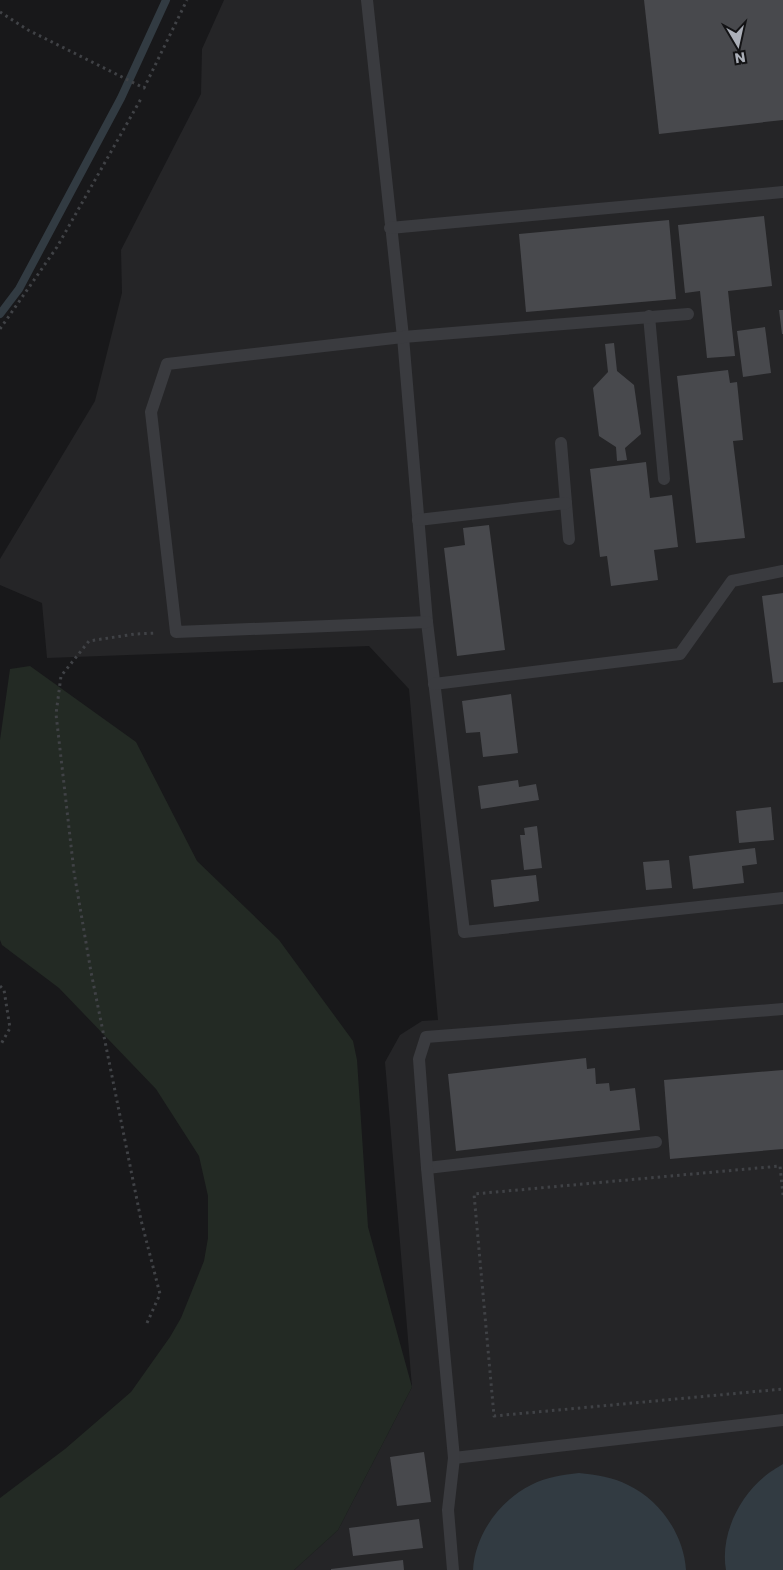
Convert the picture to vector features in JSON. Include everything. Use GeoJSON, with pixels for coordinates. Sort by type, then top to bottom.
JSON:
{"type":"FeatureCollection","features":[{"type":"Feature","properties":{"kind":"lane"},"geometry":{"type":"LineString","coordinates":[[367,0],[403,337],[427,622],[464,932],[783,898]]}},
{"type":"Feature","properties":{"kind":"lane"},"geometry":{"type":"LineString","coordinates":[[390,228],[783,192]]}},
{"type":"Feature","properties":{"kind":"lane"},"geometry":{"type":"LineString","coordinates":[[427,622],[176,632],[151,412],[167,364],[403,337],[688,314]]}},
{"type":"Feature","properties":{"kind":"lane"},"geometry":{"type":"LineString","coordinates":[[650,316],[664,478]]}},
{"type":"Feature","properties":{"kind":"lane"},"geometry":{"type":"LineString","coordinates":[[561,442],[569,539]]}},
{"type":"Feature","properties":{"kind":"lane"},"geometry":{"type":"LineString","coordinates":[[418,520],[566,503]]}},
{"type":"Feature","properties":{"kind":"lane"},"geometry":{"type":"LineString","coordinates":[[434,684],[680,654],[732,582],[783,571]]}},
{"type":"Feature","properties":{"kind":"lane"},"geometry":{"type":"LineString","coordinates":[[453,1570],[448,1510],[454,1458],[427,1168],[419,1059],[426,1037],[783,1009]]}},
{"type":"Feature","properties":{"kind":"lane"},"geometry":{"type":"LineString","coordinates":[[427,1168],[656,1142]]}},
{"type":"Feature","properties":{"kind":"lane"},"geometry":{"type":"LineString","coordinates":[[454,1458],[783,1420]]}},
{"type":"Feature","properties":{"kind":"path"},"geometry":{"type":"LineString","coordinates":[[0,12],[28,30],[144,88],[187,0]]}},
{"type":"Feature","properties":{"kind":"path"},"geometry":{"type":"LineString","coordinates":[[0,329],[57,247],[142,97]]}},
{"type":"Feature","properties":{"kind":"path"},"geometry":{"type":"LineString","coordinates":[[147,1323],[160,1294],[141,1220],[91,972],[74,872],[56,714],[61,676],[89,642],[135,634],[176,632]]}},
{"type":"Feature","properties":{"kind":"path"},"geometry":{"type":"LineString","coordinates":[[0,986],[4,990],[10,1028],[0,1046]]}},
{"type":"Feature","properties":{"kind":"path"},"geometry":{"type":"LineString","coordinates":[[783,1195],[780,1166],[474,1194],[494,1416],[783,1389]]}},
{"type":"Feature","properties":{"kind":"shaded area"},"geometry":{"type":"Polygon","coordinates":[[[224,0],[783,0],[783,1570],[294,1570],[338,1530],[412,1387],[385,1062],[400,1035],[422,1021],[438,1020],[409,689],[369,646],[47,658],[42,603],[0,585],[0,559],[95,401],[122,293],[121,250],[201,94],[202,49],[224,0]]]}},
{"type":"Feature","properties":{"kind":"shaded area"},"geometry":{"type":"Polygon","coordinates":[[[30,666],[136,742],[197,861],[279,940],[353,1041],[357,1060],[368,1227],[412,1387],[338,1530],[294,1570],[0,1570],[0,1498],[65,1449],[131,1392],[170,1337],[181,1318],[204,1261],[208,1238],[208,1196],[199,1156],[156,1089],[59,988],[2,945],[0,940],[0,740],[10,669],[30,666]]]}},
{"type":"Feature","properties":{"kind":"shaded area"},"geometry":{"type":"Polygon","coordinates":[[[783,1464],[783,1570],[726,1570],[726,1545],[733,1519],[739,1507],[746,1496],[768,1473],[783,1464]]]}},
{"type":"Feature","properties":{"kind":"shaded area"},"geometry":{"type":"Polygon","coordinates":[[[579,1473],[616,1480],[628,1485],[640,1492],[660,1509],[681,1544],[686,1570],[473,1570],[478,1544],[484,1532],[491,1520],[509,1500],[537,1482],[579,1473]]]}},
{"type":"Feature","properties":{"kind":"building"},"geometry":{"type":"Polygon","coordinates":[[[644,0],[783,0],[783,120],[659,134],[644,0]]]}},
{"type":"Feature","properties":{"kind":"building"},"geometry":{"type":"Polygon","coordinates":[[[764,216],[772,286],[728,291],[735,356],[707,358],[700,291],[685,293],[678,225],[764,216]]]}},
{"type":"Feature","properties":{"kind":"building"},"geometry":{"type":"Polygon","coordinates":[[[669,220],[676,299],[526,312],[519,234],[669,220]]]}},
{"type":"Feature","properties":{"kind":"building"},"geometry":{"type":"Polygon","coordinates":[[[779,310],[783,310],[783,334],[782,334],[779,310]]]}},
{"type":"Feature","properties":{"kind":"building"},"geometry":{"type":"Polygon","coordinates":[[[765,327],[771,373],[743,377],[737,331],[765,327]]]}},
{"type":"Feature","properties":{"kind":"building"},"geometry":{"type":"Polygon","coordinates":[[[614,343],[617,371],[634,385],[641,434],[625,448],[627,460],[617,461],[616,447],[599,436],[593,388],[608,372],[605,344],[614,343]]]}},
{"type":"Feature","properties":{"kind":"building"},"geometry":{"type":"Polygon","coordinates":[[[728,370],[730,383],[737,382],[743,440],[733,441],[745,538],[696,543],[677,376],[728,370]]]}},
{"type":"Feature","properties":{"kind":"building"},"geometry":{"type":"Polygon","coordinates":[[[646,462],[650,498],[672,495],[678,547],[654,550],[658,580],[611,586],[607,556],[600,557],[590,469],[646,462]]]}},
{"type":"Feature","properties":{"kind":"building"},"geometry":{"type":"Polygon","coordinates":[[[489,525],[505,650],[457,656],[444,548],[465,545],[463,528],[489,525]]]}},
{"type":"Feature","properties":{"kind":"building"},"geometry":{"type":"Polygon","coordinates":[[[783,593],[783,682],[773,683],[762,596],[783,593]]]}},
{"type":"Feature","properties":{"kind":"building"},"geometry":{"type":"Polygon","coordinates":[[[511,694],[518,753],[483,757],[480,732],[466,733],[462,701],[511,694]]]}},
{"type":"Feature","properties":{"kind":"building"},"geometry":{"type":"Polygon","coordinates":[[[518,780],[519,787],[536,784],[539,800],[481,809],[478,786],[518,780]]]}},
{"type":"Feature","properties":{"kind":"building"},"geometry":{"type":"Polygon","coordinates":[[[771,807],[774,840],[739,843],[736,811],[771,807]]]}},
{"type":"Feature","properties":{"kind":"building"},"geometry":{"type":"Polygon","coordinates":[[[537,826],[542,868],[524,870],[520,835],[525,835],[524,828],[537,826]]]}},
{"type":"Feature","properties":{"kind":"building"},"geometry":{"type":"Polygon","coordinates":[[[755,848],[757,864],[742,866],[744,883],[693,889],[689,856],[755,848]]]}},
{"type":"Feature","properties":{"kind":"building"},"geometry":{"type":"Polygon","coordinates":[[[669,860],[672,888],[646,890],[643,862],[669,860]]]}},
{"type":"Feature","properties":{"kind":"building"},"geometry":{"type":"Polygon","coordinates":[[[536,875],[539,901],[494,907],[491,880],[536,875]]]}},
{"type":"Feature","properties":{"kind":"building"},"geometry":{"type":"Polygon","coordinates":[[[586,1058],[587,1069],[595,1068],[596,1084],[609,1083],[610,1091],[635,1088],[640,1130],[456,1151],[448,1074],[586,1058]]]}},
{"type":"Feature","properties":{"kind":"building"},"geometry":{"type":"Polygon","coordinates":[[[783,1070],[783,1149],[670,1159],[664,1080],[783,1070]]]}},
{"type":"Feature","properties":{"kind":"building"},"geometry":{"type":"Polygon","coordinates":[[[424,1452],[431,1502],[397,1506],[390,1457],[424,1452]]]}},
{"type":"Feature","properties":{"kind":"building"},"geometry":{"type":"Polygon","coordinates":[[[419,1519],[423,1548],[353,1556],[349,1528],[419,1519]]]}},
{"type":"Feature","properties":{"kind":"building"},"geometry":{"type":"Polygon","coordinates":[[[403,1560],[404,1570],[331,1570],[331,1569],[403,1560]]]}},
{"type":"Feature","properties":{"kind":"waterway"},"geometry":{"type":"LineString","coordinates":[[0,314],[19,289],[121,98],[166,0]]}}]}
